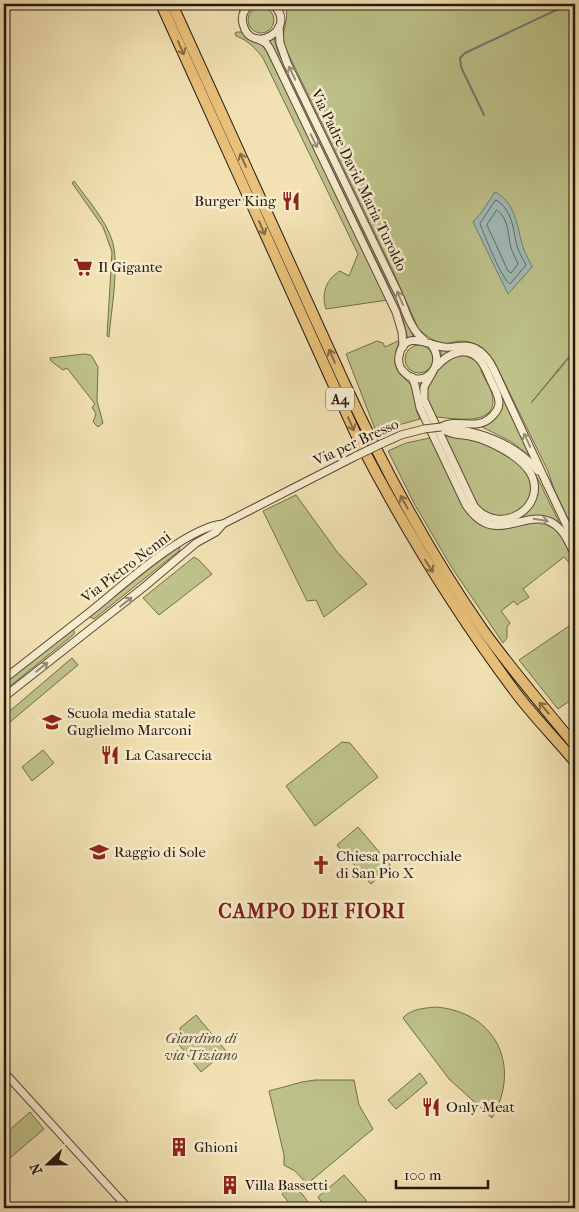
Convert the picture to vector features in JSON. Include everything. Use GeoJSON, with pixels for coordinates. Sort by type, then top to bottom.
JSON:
{"type":"FeatureCollection","features":[{"type":"Feature","properties":{"kind":"highway","name":"A4"},"geometry":{"type":"LineString","coordinates":[[161,4],[358,439],[391,503],[426,562],[474,636],[518,695],[575,762]]}},
{"type":"Feature","properties":{"kind":"highway","name":"A4"},"geometry":{"type":"LineString","coordinates":[[172,4],[350,396],[401,498],[435,556],[483,630],[575,746]]}},
{"type":"Feature","properties":{"kind":"street"},"geometry":{"type":"LineString","coordinates":[[243,13],[244,4]]}},
{"type":"Feature","properties":{"kind":"street"},"geometry":{"type":"LineString","coordinates":[[243,13],[250,4]]}},
{"type":"Feature","properties":{"kind":"street","name":"Via Padre David Maria Turoldo"},"geometry":{"type":"LineString","coordinates":[[272,4],[280,13],[280,44],[287,63],[399,295],[415,333],[427,342]]}},
{"type":"Feature","properties":{"kind":"street","name":"Via Padre David Maria Turoldo"},"geometry":{"type":"LineString","coordinates":[[243,13],[242,20],[245,30],[250,36],[266,43],[270,49],[396,312],[402,332],[403,347]]}},
{"type":"Feature","properties":{"kind":"street"},"geometry":{"type":"LineString","coordinates":[[258,39],[272,36],[279,27]]}},
{"type":"Feature","properties":{"kind":"street"},"geometry":{"type":"LineString","coordinates":[[547,484],[486,356],[473,347],[467,346],[447,348],[427,342],[411,341],[403,347],[399,356],[400,365],[405,373],[412,378],[420,408],[466,505],[474,516],[486,524],[501,526],[512,525],[527,519],[546,520],[556,525],[565,534],[575,556]]}},
{"type":"Feature","properties":{"kind":"street"},"geometry":{"type":"LineString","coordinates":[[427,342],[437,356],[436,367]]}},
{"type":"Feature","properties":{"kind":"street"},"geometry":{"type":"LineString","coordinates":[[465,352],[472,354],[482,362],[497,393],[499,402],[496,412],[493,416],[477,424],[448,423],[441,427],[447,433],[472,436],[496,446],[517,458],[524,465],[532,476],[533,488],[531,500],[522,512],[505,520],[493,519],[483,514],[474,506],[424,400],[424,387],[432,373],[444,358],[451,354],[465,352]]}},
{"type":"Feature","properties":{"kind":"street"},"geometry":{"type":"LineString","coordinates":[[412,378],[424,378],[432,373]]}},
{"type":"Feature","properties":{"kind":"street","name":"Via per Bresso"},"geometry":{"type":"LineString","coordinates":[[196,543],[216,532],[223,524],[303,481],[392,438],[424,428],[441,427],[463,429],[502,443],[515,450],[533,465],[547,484],[575,543]]}},
{"type":"Feature","properties":{"kind":"street","name":"Via per Bresso"},"geometry":{"type":"LineString","coordinates":[[191,536],[214,525],[223,524]]}},
{"type":"Feature","properties":{"kind":"street","name":"Via Pietro Nenni"},"geometry":{"type":"LineString","coordinates":[[4,679],[162,554],[191,536]]}},
{"type":"Feature","properties":{"kind":"street","name":"Via Pietro Nenni"},"geometry":{"type":"LineString","coordinates":[[4,697],[88,632],[196,543]]}},
{"type":"Feature","properties":{"kind":"street"},"geometry":{"type":"LineString","coordinates":[[4,1072],[128,1208]]}},
{"type":"Feature","properties":{"kind":"green space"},"geometry":{"type":"Polygon","coordinates":[[[285,4],[575,4],[575,349],[531,403],[575,351],[575,534],[554,489],[548,471],[492,358],[485,350],[476,345],[466,341],[441,343],[435,341],[418,328],[392,269],[285,47],[283,36],[287,16],[285,4]]]}},
{"type":"Feature","properties":{"kind":"green space"},"geometry":{"type":"Polygon","coordinates":[[[261,7],[270,11],[274,20],[270,29],[261,33],[252,29],[248,20],[252,11],[261,7]]]}},
{"type":"Feature","properties":{"kind":"green space"},"geometry":{"type":"Polygon","coordinates":[[[241,32],[250,40],[262,45],[267,52],[388,300],[326,309],[324,298],[328,283],[340,271],[349,276],[358,254],[263,58],[248,42],[236,36],[235,33],[241,32]]]}},
{"type":"Feature","properties":{"kind":"green space"},"geometry":{"type":"Polygon","coordinates":[[[274,38],[278,52],[400,304],[413,336],[408,339],[403,319],[386,280],[269,42],[274,38]]]}},
{"type":"Feature","properties":{"kind":"green space"},"geometry":{"type":"Polygon","coordinates":[[[74,181],[105,224],[112,240],[115,274],[109,337],[107,336],[112,252],[103,227],[72,183],[74,181]]]}},
{"type":"Feature","properties":{"kind":"green space"},"geometry":{"type":"Polygon","coordinates":[[[400,340],[396,351],[395,363],[400,374],[411,385],[418,409],[416,410],[420,419],[395,426],[377,434],[346,354],[377,341],[383,343],[385,347],[400,340]]]}},
{"type":"Feature","properties":{"kind":"green space"},"geometry":{"type":"Polygon","coordinates":[[[419,345],[429,349],[433,359],[429,369],[419,373],[409,369],[405,359],[409,349],[419,345]]]}},
{"type":"Feature","properties":{"kind":"green space"},"geometry":{"type":"Polygon","coordinates":[[[461,348],[478,353],[490,365],[534,459],[510,441],[482,427],[496,418],[500,412],[502,400],[496,381],[480,357],[467,350],[459,350],[442,358],[440,349],[461,348]]]}},
{"type":"Feature","properties":{"kind":"green space"},"geometry":{"type":"Polygon","coordinates":[[[84,354],[91,355],[98,367],[97,401],[103,423],[98,427],[93,422],[96,414],[92,407],[95,404],[67,368],[63,370],[51,361],[50,358],[84,354]]]}},
{"type":"Feature","properties":{"kind":"green space"},"geometry":{"type":"Polygon","coordinates":[[[464,355],[475,360],[482,368],[481,371],[493,397],[491,409],[480,418],[436,417],[427,400],[427,393],[432,378],[443,365],[457,356],[464,355]]]}},
{"type":"Feature","properties":{"kind":"green space"},"geometry":{"type":"Polygon","coordinates":[[[416,382],[424,382],[421,391],[466,496],[477,512],[494,521],[514,520],[520,517],[537,483],[537,477],[562,528],[534,516],[513,522],[494,524],[472,509],[421,405],[416,382]]]}},
{"type":"Feature","properties":{"kind":"green space"},"geometry":{"type":"Polygon","coordinates":[[[445,436],[483,443],[509,455],[519,463],[527,473],[531,484],[531,493],[523,508],[507,515],[499,516],[490,515],[482,511],[475,502],[445,436]]]}},
{"type":"Feature","properties":{"kind":"green space"},"geometry":{"type":"Polygon","coordinates":[[[430,438],[463,504],[474,518],[487,526],[498,529],[528,522],[549,525],[565,540],[574,558],[574,568],[564,557],[523,589],[528,598],[517,605],[514,601],[501,611],[510,623],[507,627],[507,638],[503,643],[452,568],[415,505],[388,451],[406,443],[430,438]]]}},
{"type":"Feature","properties":{"kind":"green space"},"geometry":{"type":"Polygon","coordinates":[[[296,495],[338,553],[367,584],[324,617],[316,600],[307,601],[263,511],[296,495]]]}},
{"type":"Feature","properties":{"kind":"green space"},"geometry":{"type":"Polygon","coordinates":[[[177,547],[180,547],[179,551],[94,619],[90,617],[90,614],[177,547]]]}},
{"type":"Feature","properties":{"kind":"green space"},"geometry":{"type":"Polygon","coordinates":[[[194,557],[212,574],[159,615],[143,598],[194,557]]]}},
{"type":"Feature","properties":{"kind":"green space"},"geometry":{"type":"Polygon","coordinates":[[[575,622],[575,697],[558,709],[519,660],[575,622]]]}},
{"type":"Feature","properties":{"kind":"green space"},"geometry":{"type":"Polygon","coordinates":[[[73,630],[75,632],[73,635],[4,691],[4,682],[73,630]]]}},
{"type":"Feature","properties":{"kind":"green space"},"geometry":{"type":"Polygon","coordinates":[[[72,658],[78,665],[4,727],[4,716],[72,658]]]}},
{"type":"Feature","properties":{"kind":"green space"},"geometry":{"type":"Polygon","coordinates":[[[342,742],[350,743],[378,777],[315,826],[286,786],[342,742]]]}},
{"type":"Feature","properties":{"kind":"green space"},"geometry":{"type":"Polygon","coordinates":[[[43,750],[54,763],[32,781],[22,767],[43,750]]]}},
{"type":"Feature","properties":{"kind":"green space"},"geometry":{"type":"Polygon","coordinates":[[[358,827],[391,866],[371,884],[337,845],[358,827]]]}},
{"type":"Feature","properties":{"kind":"green space"},"geometry":{"type":"Polygon","coordinates":[[[436,1007],[457,1011],[474,1019],[488,1031],[498,1045],[503,1061],[504,1079],[501,1099],[492,1118],[449,1079],[403,1018],[414,1011],[436,1007]]]}},
{"type":"Feature","properties":{"kind":"green space","name":"Giardino di via Tiziano"},"geometry":{"type":"Polygon","coordinates":[[[196,1015],[226,1051],[201,1072],[176,1041],[181,1035],[180,1028],[196,1015]]]}},
{"type":"Feature","properties":{"kind":"green space"},"geometry":{"type":"Polygon","coordinates":[[[420,1073],[427,1083],[396,1109],[388,1100],[420,1073]]]}},
{"type":"Feature","properties":{"kind":"green space"},"geometry":{"type":"Polygon","coordinates":[[[315,1080],[354,1080],[359,1105],[373,1129],[307,1184],[295,1171],[284,1165],[284,1155],[269,1091],[315,1080]]]}},
{"type":"Feature","properties":{"kind":"green space"},"geometry":{"type":"Polygon","coordinates":[[[30,1112],[44,1129],[4,1163],[4,1128],[7,1132],[30,1112]]]}},
{"type":"Feature","properties":{"kind":"green space"},"geometry":{"type":"Polygon","coordinates":[[[344,1175],[366,1200],[364,1208],[326,1208],[318,1197],[344,1175]]]}},
{"type":"Feature","properties":{"kind":"green space"},"geometry":{"type":"Polygon","coordinates":[[[290,1185],[295,1185],[309,1203],[306,1208],[293,1208],[282,1194],[290,1185]]]}},
{"type":"Feature","properties":{"kind":"water"},"geometry":{"type":"Polygon","coordinates":[[[495,192],[502,196],[511,208],[517,222],[523,247],[532,267],[508,294],[473,222],[495,192]]]}},
{"type":"Feature","properties":{"kind":"waterway"},"geometry":{"type":"LineString","coordinates":[[484,115],[461,67],[460,58],[465,53],[569,4]]}},
{"type":"Feature","properties":{"kind":"place","name":"Burger King"},"geometry":{"type":"Point","coordinates":[291,201]}},
{"type":"Feature","properties":{"kind":"place","name":"Il Gigante"},"geometry":{"type":"Point","coordinates":[83,267]}},
{"type":"Feature","properties":{"kind":"place","name":"Scuola media statale Guglielmo Marconi"},"geometry":{"type":"Point","coordinates":[52,722]}},
{"type":"Feature","properties":{"kind":"place","name":"La Casareccia"},"geometry":{"type":"Point","coordinates":[110,755]}},
{"type":"Feature","properties":{"kind":"place","name":"Raggio di Sole"},"geometry":{"type":"Point","coordinates":[99,852]}},
{"type":"Feature","properties":{"kind":"place","name":"Chiesa parrocchiale di San Pio X"},"geometry":{"type":"Point","coordinates":[321,865]}},
{"type":"Feature","properties":{"kind":"place","name":"Only Meat"},"geometry":{"type":"Point","coordinates":[431,1107]}},
{"type":"Feature","properties":{"kind":"place","name":"Ghioni"},"geometry":{"type":"Point","coordinates":[179,1147]}},
{"type":"Feature","properties":{"kind":"place","name":"Villa Bassetti"},"geometry":{"type":"Point","coordinates":[230,1185]}},
{"type":"Feature","properties":{"kind":"district","name":"CAMPO DEI FIORI"},"geometry":{"type":"Point","coordinates":[312,911]}}]}
